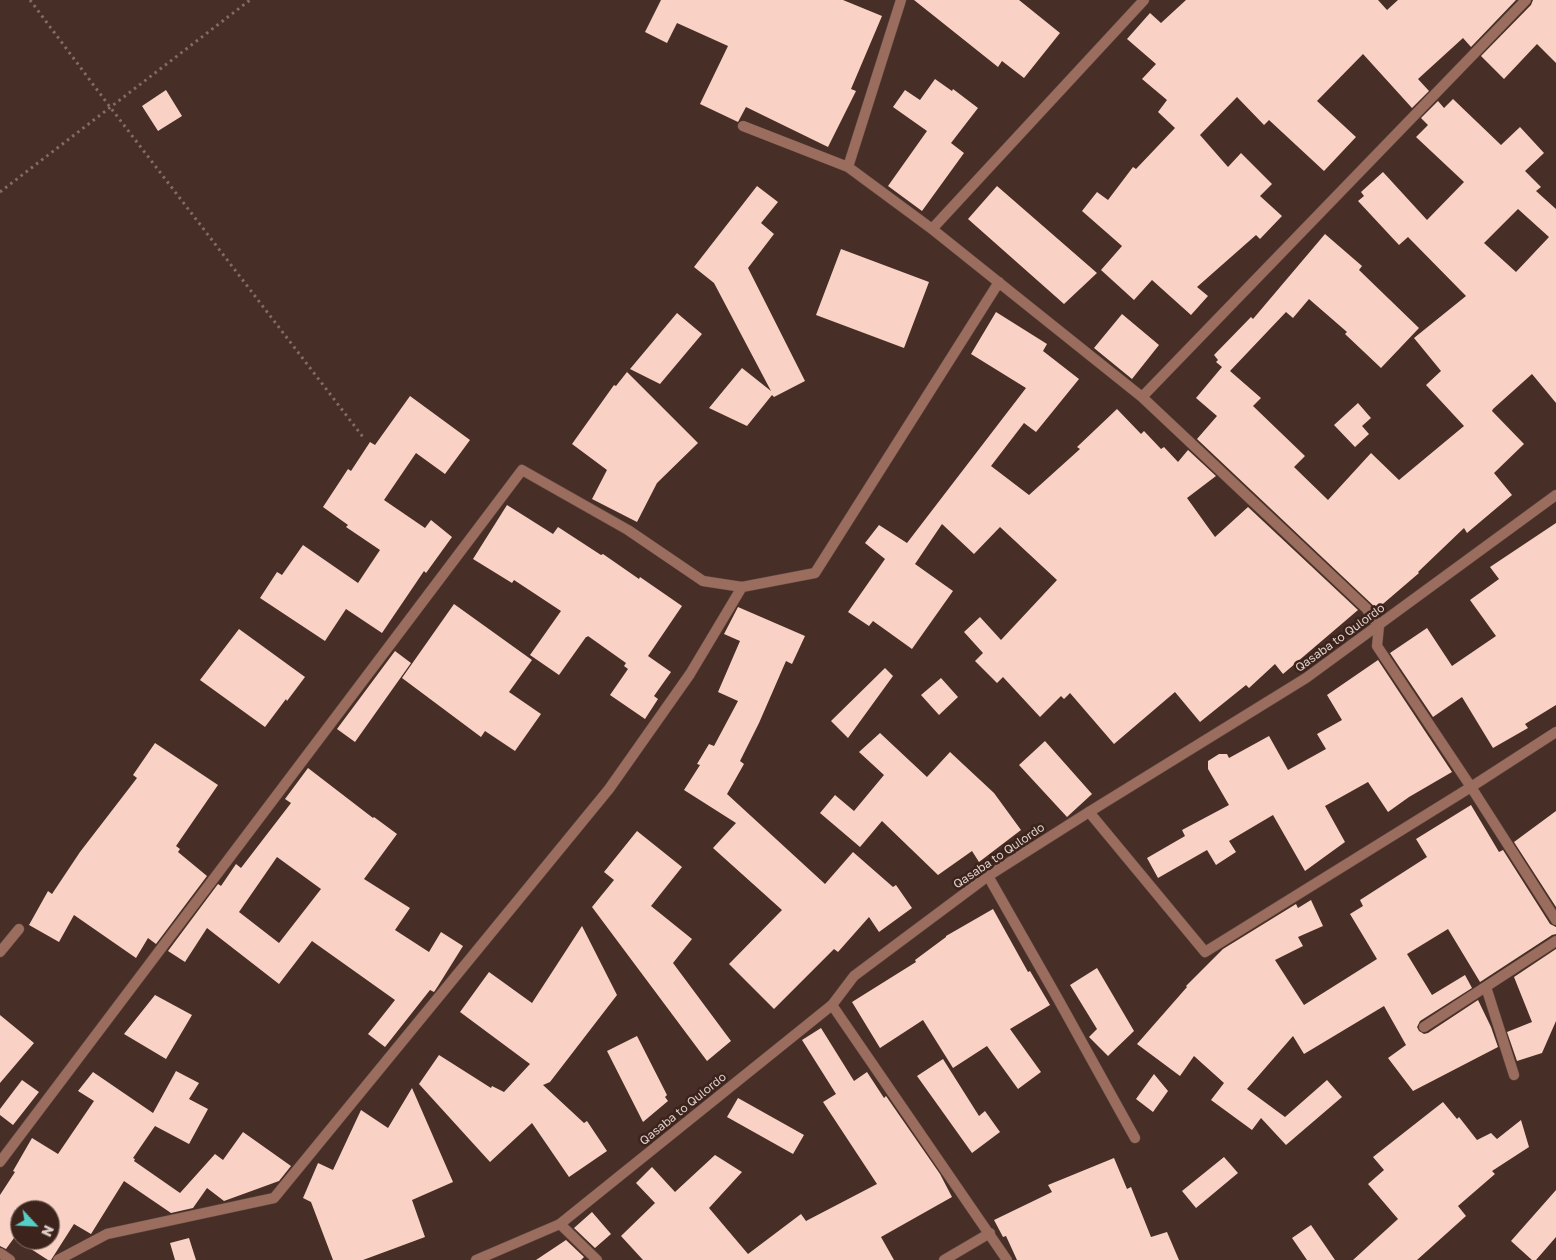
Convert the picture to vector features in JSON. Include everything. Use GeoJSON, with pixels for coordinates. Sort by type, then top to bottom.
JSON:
{"type":"FeatureCollection","features":[{"type":"Feature","properties":{"kind":"street"},"geometry":{"type":"LineString","coordinates":[[848,167],[901,0]]}},
{"type":"Feature","properties":{"kind":"street"},"geometry":{"type":"LineString","coordinates":[[932,229],[1144,0]]}},
{"type":"Feature","properties":{"kind":"street"},"geometry":{"type":"LineString","coordinates":[[1142,397],[1526,0]]}},
{"type":"Feature","properties":{"kind":"street"},"geometry":{"type":"LineString","coordinates":[[743,126],[848,167],[932,229],[1142,397],[1366,608],[1379,626],[1377,646],[1471,787],[1556,920]]}},
{"type":"Feature","properties":{"kind":"street"},"geometry":{"type":"LineString","coordinates":[[0,1162],[522,470],[628,530],[703,581],[742,587],[815,573],[999,282]]}},
{"type":"Feature","properties":{"kind":"street","name":"Qasaba to Qulordo"},"geometry":{"type":"LineString","coordinates":[[476,1260],[560,1224],[832,1005],[854,976],[988,876],[1306,678],[1556,496]]}},
{"type":"Feature","properties":{"kind":"street"},"geometry":{"type":"LineString","coordinates":[[58,1260],[107,1234],[274,1198],[609,789],[690,674],[742,587]]}},
{"type":"Feature","properties":{"kind":"street"},"geometry":{"type":"LineString","coordinates":[[1089,812],[1205,952],[1556,732]]}},
{"type":"Feature","properties":{"kind":"street"},"geometry":{"type":"LineString","coordinates":[[988,876],[1135,1138]]}},
{"type":"Feature","properties":{"kind":"street"},"geometry":{"type":"LineString","coordinates":[[0,952],[19,929]]}},
{"type":"Feature","properties":{"kind":"street"},"geometry":{"type":"LineString","coordinates":[[1424,1027],[1556,941]]}},
{"type":"Feature","properties":{"kind":"street"},"geometry":{"type":"LineString","coordinates":[[1486,987],[1514,1075]]}},
{"type":"Feature","properties":{"kind":"street"},"geometry":{"type":"LineString","coordinates":[[832,1005],[1007,1260]]}},
{"type":"Feature","properties":{"kind":"street"},"geometry":{"type":"LineString","coordinates":[[560,1224],[597,1260]]}},
{"type":"Feature","properties":{"kind":"street"},"geometry":{"type":"LineString","coordinates":[[944,1260],[990,1233]]}},
{"type":"Feature","properties":{"kind":"street"},"geometry":{"type":"LineString","coordinates":[[0,1253],[10,1260]]}},
{"type":"Feature","properties":{"kind":"path"},"geometry":{"type":"LineString","coordinates":[[30,0],[363,437]]}},
{"type":"Feature","properties":{"kind":"path"},"geometry":{"type":"LineString","coordinates":[[0,192],[250,0]]}},
{"type":"Feature","properties":{"kind":"building"},"geometry":{"type":"Polygon","coordinates":[[[661,0],[843,0],[882,16],[851,89],[856,91],[828,147],[746,107],[738,122],[700,104],[728,46],[677,23],[667,43],[645,32],[661,0]]]}},
{"type":"Feature","properties":{"kind":"building"},"geometry":{"type":"Polygon","coordinates":[[[914,0],[1019,0],[1060,33],[1024,78],[1002,61],[998,67],[914,0]]]}},
{"type":"Feature","properties":{"kind":"building"},"geometry":{"type":"Polygon","coordinates":[[[1186,0],[1378,0],[1387,10],[1398,0],[1516,0],[1471,47],[1463,38],[1418,79],[1429,91],[1412,108],[1363,54],[1317,101],[1356,137],[1324,171],[1269,120],[1264,125],[1237,97],[1200,135],[1228,167],[1241,153],[1272,184],[1260,196],[1282,216],[1260,239],[1256,235],[1197,287],[1208,296],[1191,315],[1152,280],[1134,300],[1101,270],[1122,246],[1082,211],[1097,192],[1108,200],[1133,167],[1136,169],[1175,128],[1158,112],[1167,100],[1142,79],[1156,64],[1127,39],[1150,13],[1161,23],[1186,0]]]}},
{"type":"Feature","properties":{"kind":"building"},"geometry":{"type":"Polygon","coordinates":[[[1533,0],[1556,0],[1556,63],[1537,44],[1504,79],[1481,56],[1531,5],[1533,0]]]}},
{"type":"Feature","properties":{"kind":"building"},"geometry":{"type":"Polygon","coordinates":[[[935,79],[952,91],[953,89],[978,108],[951,143],[964,153],[922,211],[888,186],[927,131],[893,107],[905,90],[920,100],[935,79]]]}},
{"type":"Feature","properties":{"kind":"building"},"geometry":{"type":"Polygon","coordinates":[[[166,90],[182,116],[158,131],[142,106],[166,90]]]}},
{"type":"Feature","properties":{"kind":"building"},"geometry":{"type":"Polygon","coordinates":[[[1453,99],[1501,145],[1520,127],[1544,153],[1525,171],[1541,187],[1536,191],[1556,209],[1556,403],[1532,374],[1493,409],[1492,411],[1524,444],[1494,473],[1512,495],[1467,533],[1464,528],[1419,573],[1377,609],[1197,439],[1217,416],[1196,398],[1222,367],[1216,362],[1218,360],[1214,355],[1251,317],[1253,319],[1325,234],[1362,266],[1359,270],[1419,328],[1381,368],[1345,334],[1347,332],[1309,299],[1293,318],[1286,312],[1230,371],[1261,398],[1253,406],[1305,456],[1294,467],[1328,500],[1371,453],[1399,480],[1464,426],[1426,385],[1441,371],[1414,338],[1466,296],[1408,237],[1399,245],[1358,201],[1364,196],[1361,192],[1383,172],[1427,220],[1464,182],[1416,137],[1428,125],[1421,118],[1438,101],[1444,108],[1453,99]],[[1518,209],[1484,243],[1516,272],[1549,237],[1518,209]]]}},
{"type":"Feature","properties":{"kind":"building"},"geometry":{"type":"Polygon","coordinates":[[[757,186],[778,202],[761,223],[774,234],[748,268],[805,381],[774,397],[772,395],[747,426],[709,408],[742,368],[771,391],[714,283],[694,267],[757,186]]]}},
{"type":"Feature","properties":{"kind":"building"},"geometry":{"type":"Polygon","coordinates":[[[997,186],[1097,273],[1064,304],[968,219],[997,186]]]}},
{"type":"Feature","properties":{"kind":"building"},"geometry":{"type":"Polygon","coordinates":[[[841,249],[929,282],[904,348],[816,315],[841,249]]]}},
{"type":"Feature","properties":{"kind":"building"},"geometry":{"type":"Polygon","coordinates":[[[996,312],[1047,344],[1043,351],[1079,379],[1036,432],[1024,423],[991,466],[1029,495],[1080,449],[1077,447],[1117,409],[1141,434],[1144,431],[1161,449],[1164,447],[1178,462],[1188,450],[1216,476],[1187,498],[1215,537],[1248,507],[1358,610],[1283,674],[1275,664],[1249,688],[1246,685],[1200,722],[1175,692],[1114,744],[1070,693],[1064,699],[1061,696],[1040,717],[1003,677],[997,683],[975,661],[983,653],[964,632],[980,617],[1001,640],[1057,580],[1000,527],[974,554],[942,524],[915,564],[953,591],[912,649],[873,621],[869,626],[848,612],[885,559],[865,543],[879,525],[907,543],[1026,388],[971,354],[996,312]]]}},
{"type":"Feature","properties":{"kind":"building"},"geometry":{"type":"Polygon","coordinates":[[[677,313],[702,334],[660,384],[630,369],[677,313]]]}},
{"type":"Feature","properties":{"kind":"building"},"geometry":{"type":"Polygon","coordinates":[[[1122,314],[1159,345],[1132,379],[1094,348],[1122,314]]]}},
{"type":"Feature","properties":{"kind":"building"},"geometry":{"type":"Polygon","coordinates":[[[627,372],[698,443],[657,483],[637,522],[592,499],[607,470],[572,444],[614,385],[616,386],[627,372]]]}},
{"type":"Feature","properties":{"kind":"building"},"geometry":{"type":"Polygon","coordinates":[[[410,396],[470,440],[445,474],[416,453],[384,500],[425,528],[431,520],[452,537],[426,573],[424,571],[382,633],[346,609],[325,641],[260,598],[277,572],[282,575],[303,545],[358,583],[380,550],[346,527],[348,525],[323,507],[348,469],[351,471],[370,442],[375,445],[410,396]]]}},
{"type":"Feature","properties":{"kind":"building"},"geometry":{"type":"Polygon","coordinates":[[[1358,403],[1371,418],[1362,426],[1369,434],[1355,447],[1334,425],[1358,403]]]}},
{"type":"Feature","properties":{"kind":"building"},"geometry":{"type":"Polygon","coordinates":[[[507,505],[553,534],[558,527],[601,555],[603,554],[639,579],[640,577],[682,606],[648,656],[671,672],[654,696],[658,699],[645,719],[610,695],[628,669],[624,666],[626,663],[588,636],[559,675],[530,655],[561,611],[514,580],[512,583],[473,559],[507,505]]]}},
{"type":"Feature","properties":{"kind":"building"},"geometry":{"type":"Polygon","coordinates":[[[1556,523],[1556,705],[1525,724],[1528,728],[1493,748],[1462,697],[1433,717],[1390,653],[1427,628],[1452,666],[1496,636],[1470,600],[1499,579],[1490,567],[1556,523]]]}},
{"type":"Feature","properties":{"kind":"building"},"geometry":{"type":"Polygon","coordinates":[[[454,604],[532,660],[509,692],[541,714],[515,751],[485,731],[481,737],[402,678],[454,604]]]}},
{"type":"Feature","properties":{"kind":"building"},"geometry":{"type":"Polygon","coordinates":[[[738,607],[805,636],[792,664],[786,661],[740,761],[744,764],[727,794],[825,884],[853,852],[893,887],[896,885],[912,908],[879,932],[869,917],[838,952],[834,949],[774,1009],[729,964],[782,910],[713,848],[736,823],[684,790],[700,765],[697,764],[709,744],[714,746],[738,701],[718,692],[740,641],[724,634],[738,607]]]}},
{"type":"Feature","properties":{"kind":"building"},"geometry":{"type":"Polygon","coordinates":[[[239,629],[305,677],[265,727],[200,680],[239,629]]]}},
{"type":"Feature","properties":{"kind":"building"},"geometry":{"type":"Polygon","coordinates":[[[395,651],[411,663],[355,742],[337,729],[395,651]]]}},
{"type":"Feature","properties":{"kind":"building"},"geometry":{"type":"Polygon","coordinates":[[[1378,660],[1452,772],[1409,797],[1388,812],[1368,782],[1325,806],[1345,842],[1305,871],[1273,815],[1229,841],[1236,852],[1216,865],[1207,850],[1158,878],[1147,858],[1185,836],[1182,830],[1229,805],[1208,769],[1208,761],[1219,754],[1227,754],[1229,758],[1269,736],[1288,770],[1326,749],[1317,734],[1342,720],[1327,695],[1378,660]]]}},
{"type":"Feature","properties":{"kind":"building"},"geometry":{"type":"Polygon","coordinates":[[[885,668],[893,676],[848,738],[831,721],[885,668]]]}},
{"type":"Feature","properties":{"kind":"building"},"geometry":{"type":"Polygon","coordinates":[[[941,678],[958,697],[939,715],[921,695],[941,678]]]}},
{"type":"Feature","properties":{"kind":"building"},"geometry":{"type":"Polygon","coordinates":[[[880,733],[927,777],[950,752],[994,793],[1021,830],[979,862],[972,851],[938,875],[882,821],[860,847],[820,813],[835,795],[854,811],[884,775],[859,752],[880,733]]]}},
{"type":"Feature","properties":{"kind":"building"},"geometry":{"type":"Polygon","coordinates":[[[1045,741],[1092,794],[1067,817],[1019,765],[1045,741]]]}},
{"type":"Feature","properties":{"kind":"building"},"geometry":{"type":"Polygon","coordinates":[[[155,743],[218,785],[176,846],[180,849],[178,852],[207,876],[156,944],[148,938],[136,958],[74,915],[59,942],[29,925],[48,891],[52,894],[80,852],[137,778],[133,775],[155,743]]]}},
{"type":"Feature","properties":{"kind":"building"},"geometry":{"type":"Polygon","coordinates":[[[308,768],[397,834],[364,879],[410,908],[395,930],[429,952],[441,932],[463,946],[434,992],[430,990],[385,1047],[368,1034],[395,1000],[312,941],[279,984],[207,928],[185,962],[168,951],[218,884],[221,886],[236,864],[241,868],[291,803],[285,799],[308,768]],[[277,857],[239,912],[279,943],[321,889],[277,857]]]}},
{"type":"Feature","properties":{"kind":"building"},"geometry":{"type":"Polygon","coordinates":[[[1471,805],[1499,852],[1503,850],[1550,924],[1556,927],[1556,934],[1480,982],[1448,929],[1407,954],[1432,995],[1465,975],[1472,988],[1420,1021],[1417,1027],[1419,1031],[1424,1034],[1428,1033],[1478,1000],[1498,1047],[1413,1091],[1388,1058],[1406,1045],[1384,1006],[1304,1054],[1293,1036],[1247,1089],[1285,1117],[1327,1080],[1342,1097],[1286,1145],[1261,1118],[1252,1130],[1211,1100],[1224,1083],[1194,1056],[1180,1076],[1137,1044],[1186,986],[1223,949],[1296,904],[1298,908],[1311,900],[1323,926],[1298,937],[1303,946],[1275,960],[1304,1005],[1377,959],[1350,914],[1363,906],[1360,900],[1427,857],[1416,839],[1471,805]]]}},
{"type":"Feature","properties":{"kind":"building"},"geometry":{"type":"Polygon","coordinates":[[[1556,811],[1556,907],[1514,842],[1556,811]]]}},
{"type":"Feature","properties":{"kind":"building"},"geometry":{"type":"Polygon","coordinates":[[[637,831],[682,867],[651,906],[692,939],[673,963],[731,1041],[707,1061],[592,907],[614,880],[604,872],[637,831]]]}},
{"type":"Feature","properties":{"kind":"building"},"geometry":{"type":"Polygon","coordinates":[[[993,909],[1028,972],[1030,971],[1050,1005],[1010,1029],[1041,1072],[1018,1089],[987,1046],[953,1068],[923,1020],[880,1048],[852,1002],[916,962],[915,960],[946,936],[993,909]]]}},
{"type":"Feature","properties":{"kind":"building"},"geometry":{"type":"Polygon","coordinates":[[[582,926],[617,995],[550,1082],[543,1085],[584,1123],[587,1121],[607,1151],[569,1177],[532,1123],[490,1162],[419,1084],[439,1055],[491,1088],[492,1086],[504,1092],[530,1064],[460,1012],[489,972],[532,1003],[582,926]]]}},
{"type":"Feature","properties":{"kind":"building"},"geometry":{"type":"Polygon","coordinates":[[[1556,949],[1556,1021],[1542,1053],[1517,1061],[1507,1032],[1532,1022],[1514,977],[1556,949]]]}},
{"type":"Feature","properties":{"kind":"building"},"geometry":{"type":"Polygon","coordinates":[[[1097,968],[1134,1031],[1108,1056],[1089,1037],[1097,1029],[1070,985],[1097,968]]]}},
{"type":"Feature","properties":{"kind":"building"},"geometry":{"type":"Polygon","coordinates":[[[155,995],[192,1015],[166,1059],[124,1034],[155,995]]]}},
{"type":"Feature","properties":{"kind":"building"},"geometry":{"type":"Polygon","coordinates":[[[0,1015],[34,1043],[0,1083],[0,1015]]]}},
{"type":"Feature","properties":{"kind":"building"},"geometry":{"type":"Polygon","coordinates":[[[821,1028],[854,1081],[867,1072],[884,1098],[886,1096],[940,1174],[952,1197],[881,1237],[894,1260],[643,1260],[621,1236],[655,1203],[636,1183],[652,1167],[675,1192],[715,1155],[742,1172],[709,1208],[748,1254],[801,1214],[806,1221],[877,1184],[823,1102],[836,1094],[802,1040],[821,1028]]]}},
{"type":"Feature","properties":{"kind":"building"},"geometry":{"type":"Polygon","coordinates":[[[637,1036],[667,1095],[665,1097],[668,1101],[643,1122],[607,1051],[637,1036]]]}},
{"type":"Feature","properties":{"kind":"building"},"geometry":{"type":"Polygon","coordinates":[[[943,1059],[979,1116],[985,1111],[1000,1132],[972,1153],[917,1076],[943,1059]]]}},
{"type":"Feature","properties":{"kind":"building"},"geometry":{"type":"Polygon","coordinates":[[[176,1071],[199,1083],[189,1099],[208,1109],[189,1144],[155,1126],[133,1158],[135,1159],[134,1161],[180,1193],[215,1154],[223,1160],[243,1132],[291,1166],[279,1181],[224,1201],[207,1188],[193,1208],[171,1213],[124,1181],[91,1234],[74,1224],[60,1246],[60,1200],[10,1200],[10,1244],[6,1249],[0,1246],[0,1195],[15,1172],[13,1171],[32,1138],[58,1154],[94,1101],[78,1091],[93,1072],[153,1113],[176,1071]]]}},
{"type":"Feature","properties":{"kind":"building"},"geometry":{"type":"Polygon","coordinates":[[[1154,1074],[1168,1091],[1153,1112],[1136,1099],[1154,1074]]]}},
{"type":"Feature","properties":{"kind":"building"},"geometry":{"type":"Polygon","coordinates":[[[22,1080],[39,1092],[13,1125],[0,1115],[0,1109],[22,1080]]]}},
{"type":"Feature","properties":{"kind":"building"},"geometry":{"type":"Polygon","coordinates":[[[412,1088],[453,1182],[412,1200],[425,1237],[363,1260],[333,1260],[311,1202],[303,1198],[318,1163],[333,1170],[361,1110],[388,1128],[412,1088]]]}},
{"type":"Feature","properties":{"kind":"building"},"geometry":{"type":"Polygon","coordinates":[[[738,1098],[804,1135],[793,1154],[727,1117],[738,1098]]]}},
{"type":"Feature","properties":{"kind":"building"},"geometry":{"type":"Polygon","coordinates":[[[1443,1102],[1457,1119],[1459,1117],[1477,1140],[1491,1133],[1497,1139],[1521,1120],[1529,1147],[1492,1171],[1495,1174],[1458,1206],[1466,1216],[1417,1260],[1353,1260],[1398,1219],[1368,1184],[1384,1170],[1373,1157],[1443,1102]]]}},
{"type":"Feature","properties":{"kind":"building"},"geometry":{"type":"Polygon","coordinates":[[[1224,1157],[1238,1173],[1196,1208],[1182,1191],[1224,1157]]]}},
{"type":"Feature","properties":{"kind":"building"},"geometry":{"type":"Polygon","coordinates":[[[1114,1158],[1127,1189],[1131,1187],[1151,1237],[1167,1232],[1179,1260],[1017,1260],[1006,1236],[1003,1237],[994,1220],[1052,1192],[1048,1185],[1114,1158]]]}},
{"type":"Feature","properties":{"kind":"building"},"geometry":{"type":"Polygon","coordinates":[[[1556,1190],[1556,1237],[1536,1260],[1532,1260],[1511,1241],[1556,1190]]]}},
{"type":"Feature","properties":{"kind":"building"},"geometry":{"type":"Polygon","coordinates":[[[592,1212],[611,1234],[595,1248],[574,1228],[592,1212]]]}},
{"type":"Feature","properties":{"kind":"building"},"geometry":{"type":"Polygon","coordinates":[[[1311,1225],[1335,1260],[1307,1260],[1292,1238],[1311,1225]]]}},
{"type":"Feature","properties":{"kind":"building"},"geometry":{"type":"Polygon","coordinates":[[[189,1238],[196,1260],[175,1260],[170,1243],[189,1238]]]}},
{"type":"Feature","properties":{"kind":"building"},"geometry":{"type":"Polygon","coordinates":[[[566,1240],[584,1257],[581,1260],[536,1260],[566,1240]]]}},
{"type":"Feature","properties":{"kind":"building"},"geometry":{"type":"Polygon","coordinates":[[[33,1250],[57,1250],[51,1260],[33,1250]]]}}]}
